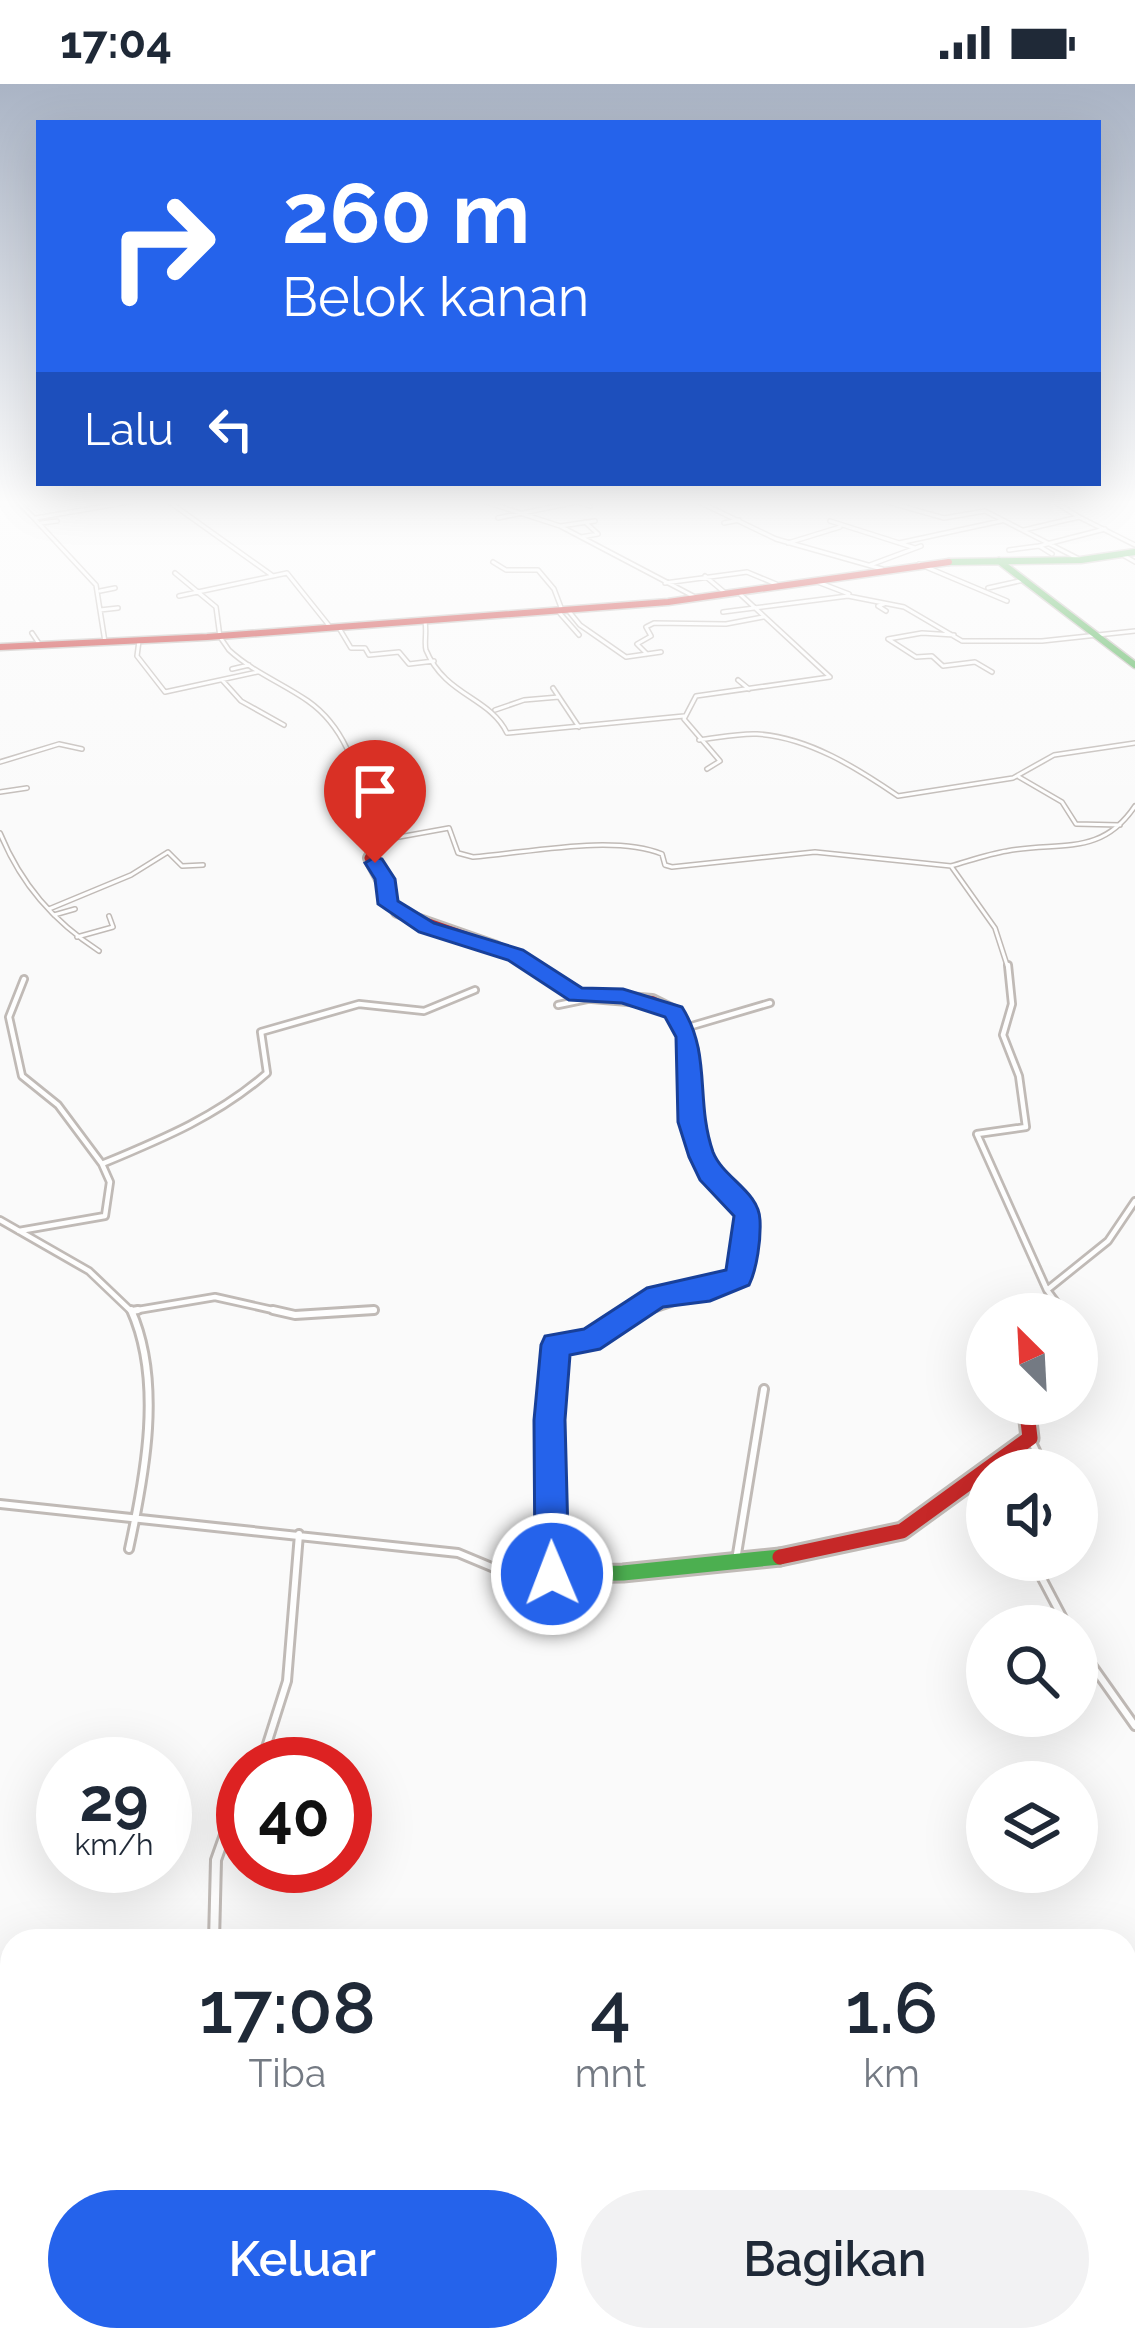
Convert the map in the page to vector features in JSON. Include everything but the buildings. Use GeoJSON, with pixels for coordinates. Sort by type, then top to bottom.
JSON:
{"type":"FeatureCollection","features":[{"type":"Feature","properties":{"kind":"main road"},"geometry":{"type":"LineString","coordinates":[[0,646],[36,639],[105,642],[220,637],[603,607]]}},
{"type":"Feature","properties":{"kind":"main road"},"geometry":{"type":"LineString","coordinates":[[1058,607],[1135,665]]}},
{"type":"Feature","properties":{"kind":"main road"},"geometry":{"type":"LineString","coordinates":[[379,841],[369,858],[385,879],[393,910],[445,936],[515,955],[562,987],[592,998],[623,996],[674,1012],[685,1028],[691,1122],[697,1142],[710,1174],[747,1216],[739,1277],[710,1289],[657,1296],[590,1341],[556,1345],[550,1420],[552,1574],[590,1576],[867,1542],[904,1530],[1030,1438],[1028,1425]]}},
{"type":"Feature","properties":{"kind":"street"},"geometry":{"type":"LineString","coordinates":[[100,607],[105,642]]}},
{"type":"Feature","properties":{"kind":"street"},"geometry":{"type":"LineString","coordinates":[[216,607],[220,637],[234,656],[304,698],[331,722],[361,782],[379,841],[449,828],[458,853],[473,857],[611,847],[652,849],[672,867],[815,852],[951,866],[1006,851],[1095,843],[1123,825],[1135,806]]}},
{"type":"Feature","properties":{"kind":"street"},"geometry":{"type":"LineString","coordinates":[[317,607],[351,649],[365,648],[369,656],[399,652],[409,664],[437,661]]}},
{"type":"Feature","properties":{"kind":"street"},"geometry":{"type":"LineString","coordinates":[[560,607],[579,635]]}},
{"type":"Feature","properties":{"kind":"street"},"geometry":{"type":"LineString","coordinates":[[723,612],[729,607]]}},
{"type":"Feature","properties":{"kind":"street"},"geometry":{"type":"LineString","coordinates":[[684,716],[696,696],[830,677],[757,607]]}},
{"type":"Feature","properties":{"kind":"street"},"geometry":{"type":"LineString","coordinates":[[879,607],[886,611]]}},
{"type":"Feature","properties":{"kind":"street"},"geometry":{"type":"LineString","coordinates":[[911,607],[962,641],[1038,641],[1135,631]]}},
{"type":"Feature","properties":{"kind":"street"},"geometry":{"type":"LineString","coordinates":[[100,610],[118,608]]}},
{"type":"Feature","properties":{"kind":"street"},"geometry":{"type":"LineString","coordinates":[[562,610],[627,657],[661,652]]}},
{"type":"Feature","properties":{"kind":"street"},"geometry":{"type":"LineString","coordinates":[[620,651],[652,635],[646,627],[651,623],[682,619],[722,624],[767,616]]}},
{"type":"Feature","properties":{"kind":"street"},"geometry":{"type":"LineString","coordinates":[[425,621],[424,648],[462,696],[495,710],[507,733],[684,716]]}},
{"type":"Feature","properties":{"kind":"street"},"geometry":{"type":"LineString","coordinates":[[954,634],[888,639],[916,657],[932,656],[943,666],[975,662],[992,672]]}},
{"type":"Feature","properties":{"kind":"street"},"geometry":{"type":"LineString","coordinates":[[139,640],[136,656],[165,692],[258,672]]}},
{"type":"Feature","properties":{"kind":"street"},"geometry":{"type":"LineString","coordinates":[[637,644],[647,654]]}},
{"type":"Feature","properties":{"kind":"street"},"geometry":{"type":"LineString","coordinates":[[232,669],[249,664]]}},
{"type":"Feature","properties":{"kind":"street"},"geometry":{"type":"LineString","coordinates":[[223,680],[241,700],[284,725]]}},
{"type":"Feature","properties":{"kind":"street"},"geometry":{"type":"LineString","coordinates":[[739,680],[749,689]]}},
{"type":"Feature","properties":{"kind":"street"},"geometry":{"type":"LineString","coordinates":[[553,688],[579,727]]}},
{"type":"Feature","properties":{"kind":"street"},"geometry":{"type":"LineString","coordinates":[[731,691],[736,697]]}},
{"type":"Feature","properties":{"kind":"street"},"geometry":{"type":"LineString","coordinates":[[495,710],[524,700],[559,697]]}},
{"type":"Feature","properties":{"kind":"street"},"geometry":{"type":"LineString","coordinates":[[684,716],[720,760],[706,769]]}},
{"type":"Feature","properties":{"kind":"street"},"geometry":{"type":"LineString","coordinates":[[699,740],[770,736],[853,765],[898,796],[1019,777],[1054,755],[1135,743]]}},
{"type":"Feature","properties":{"kind":"street"},"geometry":{"type":"LineString","coordinates":[[0,762],[59,744],[82,749]]}},
{"type":"Feature","properties":{"kind":"street"},"geometry":{"type":"LineString","coordinates":[[1019,777],[1062,802],[1076,824],[1123,825]]}},
{"type":"Feature","properties":{"kind":"street"},"geometry":{"type":"LineString","coordinates":[[0,792],[27,788]]}},
{"type":"Feature","properties":{"kind":"street"},"geometry":{"type":"LineString","coordinates":[[0,833],[27,889],[77,937],[99,951]]}},
{"type":"Feature","properties":{"kind":"street"},"geometry":{"type":"LineString","coordinates":[[49,909],[124,878],[169,851],[182,866],[203,865]]}},
{"type":"Feature","properties":{"kind":"street"},"geometry":{"type":"LineString","coordinates":[[951,866],[995,928],[1006,958],[1012,1004],[1003,1035],[1019,1076],[1026,1127],[977,1133],[1049,1293]]}},
{"type":"Feature","properties":{"kind":"street"},"geometry":{"type":"LineString","coordinates":[[54,915],[75,909]]}},
{"type":"Feature","properties":{"kind":"street"},"geometry":{"type":"LineString","coordinates":[[77,937],[113,927],[109,916]]}},
{"type":"Feature","properties":{"kind":"street"},"geometry":{"type":"LineString","coordinates":[[19,1231],[105,1216],[110,1182],[58,1105],[22,1076],[9,1017],[24,979]]}},
{"type":"Feature","properties":{"kind":"street"},"geometry":{"type":"LineString","coordinates":[[102,1164],[170,1138],[240,1098],[267,1073],[260,1032],[356,1004],[424,1011],[475,990]]}},
{"type":"Feature","properties":{"kind":"street"},"geometry":{"type":"LineString","coordinates":[[558,1005],[592,998]]}},
{"type":"Feature","properties":{"kind":"street"},"geometry":{"type":"LineString","coordinates":[[685,1028],[770,1003]]}},
{"type":"Feature","properties":{"kind":"street"},"geometry":{"type":"LineString","coordinates":[[1047,1290],[1091,1259],[1124,1226],[1135,1201]]}},
{"type":"Feature","properties":{"kind":"street"},"geometry":{"type":"LineString","coordinates":[[0,1220],[95,1277],[132,1310],[140,1325],[146,1363],[136,1519],[129,1550]]}},
{"type":"Feature","properties":{"kind":"street"},"geometry":{"type":"LineString","coordinates":[[132,1310],[215,1297],[295,1315],[374,1310]]}},
{"type":"Feature","properties":{"kind":"street"},"geometry":{"type":"LineString","coordinates":[[736,1560],[764,1389]]}},
{"type":"Feature","properties":{"kind":"street"},"geometry":{"type":"LineString","coordinates":[[1030,1438],[1035,1449]]}},
{"type":"Feature","properties":{"kind":"street"},"geometry":{"type":"LineString","coordinates":[[0,1504],[458,1552],[494,1568],[552,1574]]}},
{"type":"Feature","properties":{"kind":"street"},"geometry":{"type":"LineString","coordinates":[[274,1737],[288,1681],[299,1534]]}},
{"type":"Feature","properties":{"kind":"street"},"geometry":{"type":"LineString","coordinates":[[1098,1674],[1135,1726]]}},
{"type":"Feature","properties":{"kind":"street"},"geometry":{"type":"LineString","coordinates":[[213,1929],[209,1885],[216,1851]]}},
{"type":"Feature","properties":{"kind":"traffic: fast"},"geometry":{"type":"LineString","coordinates":[[1059,607],[1135,665]]}},
{"type":"Feature","properties":{"kind":"traffic: fast"},"geometry":{"type":"LineString","coordinates":[[628,1315],[590,1341],[556,1345],[550,1421],[552,1574],[623,1573],[780,1557]]}},
{"type":"Feature","properties":{"kind":"traffic: jam"},"geometry":{"type":"LineString","coordinates":[[0,647],[207,637],[605,607]]}},
{"type":"Feature","properties":{"kind":"traffic: jam"},"geometry":{"type":"LineString","coordinates":[[379,841],[369,858],[397,912],[510,953],[580,995],[652,1001],[674,1012],[682,1022],[692,1051],[698,1148],[707,1169],[742,1211],[745,1246],[739,1277],[655,1301],[628,1315]]}},
{"type":"Feature","properties":{"kind":"traffic: jam"},"geometry":{"type":"LineString","coordinates":[[780,1557],[902,1531],[1030,1438],[1028,1425]]}},
{"type":"Feature","properties":{"kind":"route"},"geometry":{"type":"LineString","coordinates":[[375,863],[385,879],[388,904],[427,928],[515,955],[577,995],[623,996],[674,1012],[688,1037],[691,1122],[702,1157],[710,1174],[747,1216],[739,1277],[710,1289],[657,1296],[590,1341],[556,1345],[550,1420],[552,1574]]}}]}
